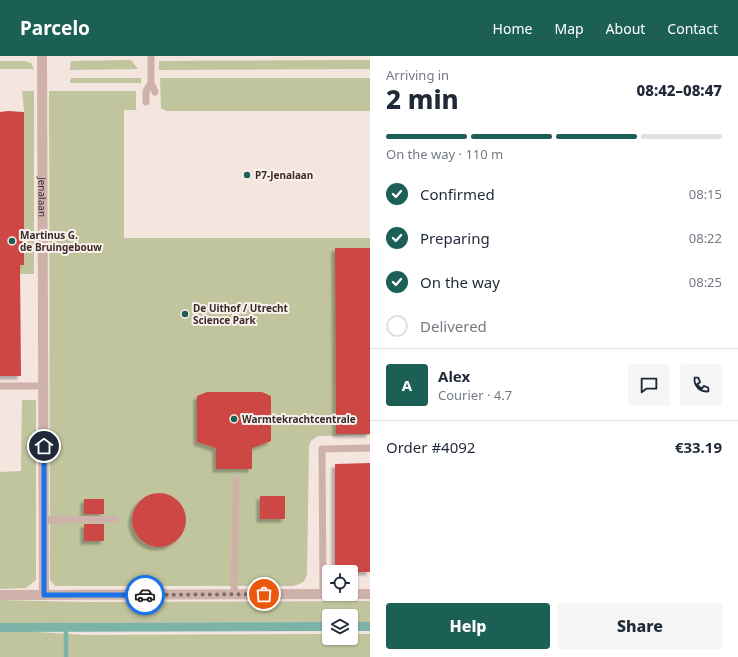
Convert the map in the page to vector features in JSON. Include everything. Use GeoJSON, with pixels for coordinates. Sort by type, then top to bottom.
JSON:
{"type":"FeatureCollection","features":[{"type":"Feature","properties":{"kind":"street","name":"Jenalaan"},"geometry":{"type":"LineString","coordinates":[[42,56],[44,595]]}},
{"type":"Feature","properties":{"kind":"street"},"geometry":{"type":"LineString","coordinates":[[0,595],[322,594]]}},
{"type":"Feature","properties":{"kind":"street"},"geometry":{"type":"LineString","coordinates":[[358,594],[370,594]]}},
{"type":"Feature","properties":{"kind":"lane"},"geometry":{"type":"LineString","coordinates":[[151,56],[151,83],[155,92]]}},
{"type":"Feature","properties":{"kind":"lane"},"geometry":{"type":"LineString","coordinates":[[146,102],[146,91],[151,83]]}},
{"type":"Feature","properties":{"kind":"lane"},"geometry":{"type":"LineString","coordinates":[[0,386],[44,386]]}},
{"type":"Feature","properties":{"kind":"lane"},"geometry":{"type":"LineString","coordinates":[[325,565],[322,449],[370,448]]}},
{"type":"Feature","properties":{"kind":"lane"},"geometry":{"type":"LineString","coordinates":[[234,594],[236,480]]}},
{"type":"Feature","properties":{"kind":"lane"},"geometry":{"type":"LineString","coordinates":[[44,520],[115,519]]}},
{"type":"Feature","properties":{"kind":"green space"},"geometry":{"type":"Polygon","coordinates":[[[131,60],[138,69],[70,70],[71,61],[131,60]]]}},
{"type":"Feature","properties":{"kind":"green space"},"geometry":{"type":"Polygon","coordinates":[[[370,60],[370,69],[159,70],[159,61],[370,60]]]}},
{"type":"Feature","properties":{"kind":"green space"},"geometry":{"type":"Polygon","coordinates":[[[0,61],[24,61],[31,63],[34,69],[0,69],[0,61]]]}},
{"type":"Feature","properties":{"kind":"green space"},"geometry":{"type":"Polygon","coordinates":[[[71,78],[141,78],[141,83],[70,83],[71,78]]]}},
{"type":"Feature","properties":{"kind":"green space"},"geometry":{"type":"Polygon","coordinates":[[[160,78],[370,78],[370,111],[167,111],[161,108],[160,78]]]}},
{"type":"Feature","properties":{"kind":"green space"},"geometry":{"type":"Polygon","coordinates":[[[22,91],[34,91],[34,274],[20,274],[20,265],[24,264],[24,110],[22,91]]]}},
{"type":"Feature","properties":{"kind":"green space"},"geometry":{"type":"Polygon","coordinates":[[[49,91],[136,91],[136,110],[124,110],[124,238],[370,238],[370,435],[318,436],[311,441],[309,446],[307,574],[305,580],[301,584],[293,586],[55,586],[50,580],[49,91]]]}},
{"type":"Feature","properties":{"kind":"green space"},"geometry":{"type":"Polygon","coordinates":[[[22,400],[36,400],[36,580],[26,588],[0,589],[0,472],[21,471],[22,400]]]}},
{"type":"Feature","properties":{"kind":"green space"},"geometry":{"type":"Polygon","coordinates":[[[0,600],[86,602],[370,601],[370,622],[358,622],[358,609],[322,609],[322,622],[50,623],[21,631],[86,635],[322,634],[322,645],[358,645],[358,634],[370,634],[370,657],[0,657],[0,600]]]}},
{"type":"Feature","properties":{"kind":"water"},"geometry":{"type":"Polygon","coordinates":[[[322,622],[322,631],[0,632],[0,623],[322,622]]]}},
{"type":"Feature","properties":{"kind":"water"},"geometry":{"type":"Polygon","coordinates":[[[358,622],[370,622],[370,631],[358,631],[358,622]]]}},
{"type":"Feature","properties":{"kind":"building","name":"Martinus G. de Bruingebouw"},"geometry":{"type":"Polygon","coordinates":[[[0,112],[24,112],[24,265],[20,265],[21,376],[0,376],[0,112]]]}},
{"type":"Feature","properties":{"kind":"building"},"geometry":{"type":"Polygon","coordinates":[[[335,248],[370,248],[370,434],[336,434],[335,248]]]}},
{"type":"Feature","properties":{"kind":"building","name":"Warmtekrachtcentrale"},"geometry":{"type":"Polygon","coordinates":[[[207,392],[262,392],[271,396],[271,441],[252,448],[252,469],[216,469],[216,448],[197,442],[197,396],[207,392]]]}},
{"type":"Feature","properties":{"kind":"building"},"geometry":{"type":"Polygon","coordinates":[[[370,463],[370,572],[358,572],[358,565],[335,565],[335,464],[370,463]]]}},
{"type":"Feature","properties":{"kind":"building"},"geometry":{"type":"Polygon","coordinates":[[[159,493],[174,498],[178,501],[181,505],[186,520],[181,535],[178,539],[174,542],[159,547],[144,542],[140,539],[137,535],[132,520],[137,505],[140,501],[144,498],[159,493]]]}},
{"type":"Feature","properties":{"kind":"building"},"geometry":{"type":"Polygon","coordinates":[[[260,496],[285,496],[285,519],[260,519],[260,496]]]}},
{"type":"Feature","properties":{"kind":"building"},"geometry":{"type":"Polygon","coordinates":[[[84,499],[104,499],[104,514],[84,514],[84,499]]]}},
{"type":"Feature","properties":{"kind":"building"},"geometry":{"type":"Polygon","coordinates":[[[84,524],[104,524],[104,541],[84,541],[84,524]]]}},
{"type":"Feature","properties":{"kind":"waterway"},"geometry":{"type":"LineString","coordinates":[[66,632],[66,657]]}},
{"type":"Feature","properties":{"kind":"way so far"},"geometry":{"type":"LineString","coordinates":[[145,595],[264,594]]}},
{"type":"Feature","properties":{"kind":"place","name":"P7-Jenalaan"},"geometry":{"type":"Point","coordinates":[247,175]}},
{"type":"Feature","properties":{"kind":"place","name":"Martinus G. de Bruingebouw"},"geometry":{"type":"Point","coordinates":[12,241]}},
{"type":"Feature","properties":{"kind":"place","name":"De Uithof / Utrecht Science Park"},"geometry":{"type":"Point","coordinates":[185,314]}},
{"type":"Feature","properties":{"kind":"place","name":"Warmtekrachtcentrale"},"geometry":{"type":"Point","coordinates":[234,419]}},
{"type":"Feature","properties":{"kind":"route"},"geometry":{"type":"LineString","coordinates":[[44,446],[44,595],[145,595]]}}]}
